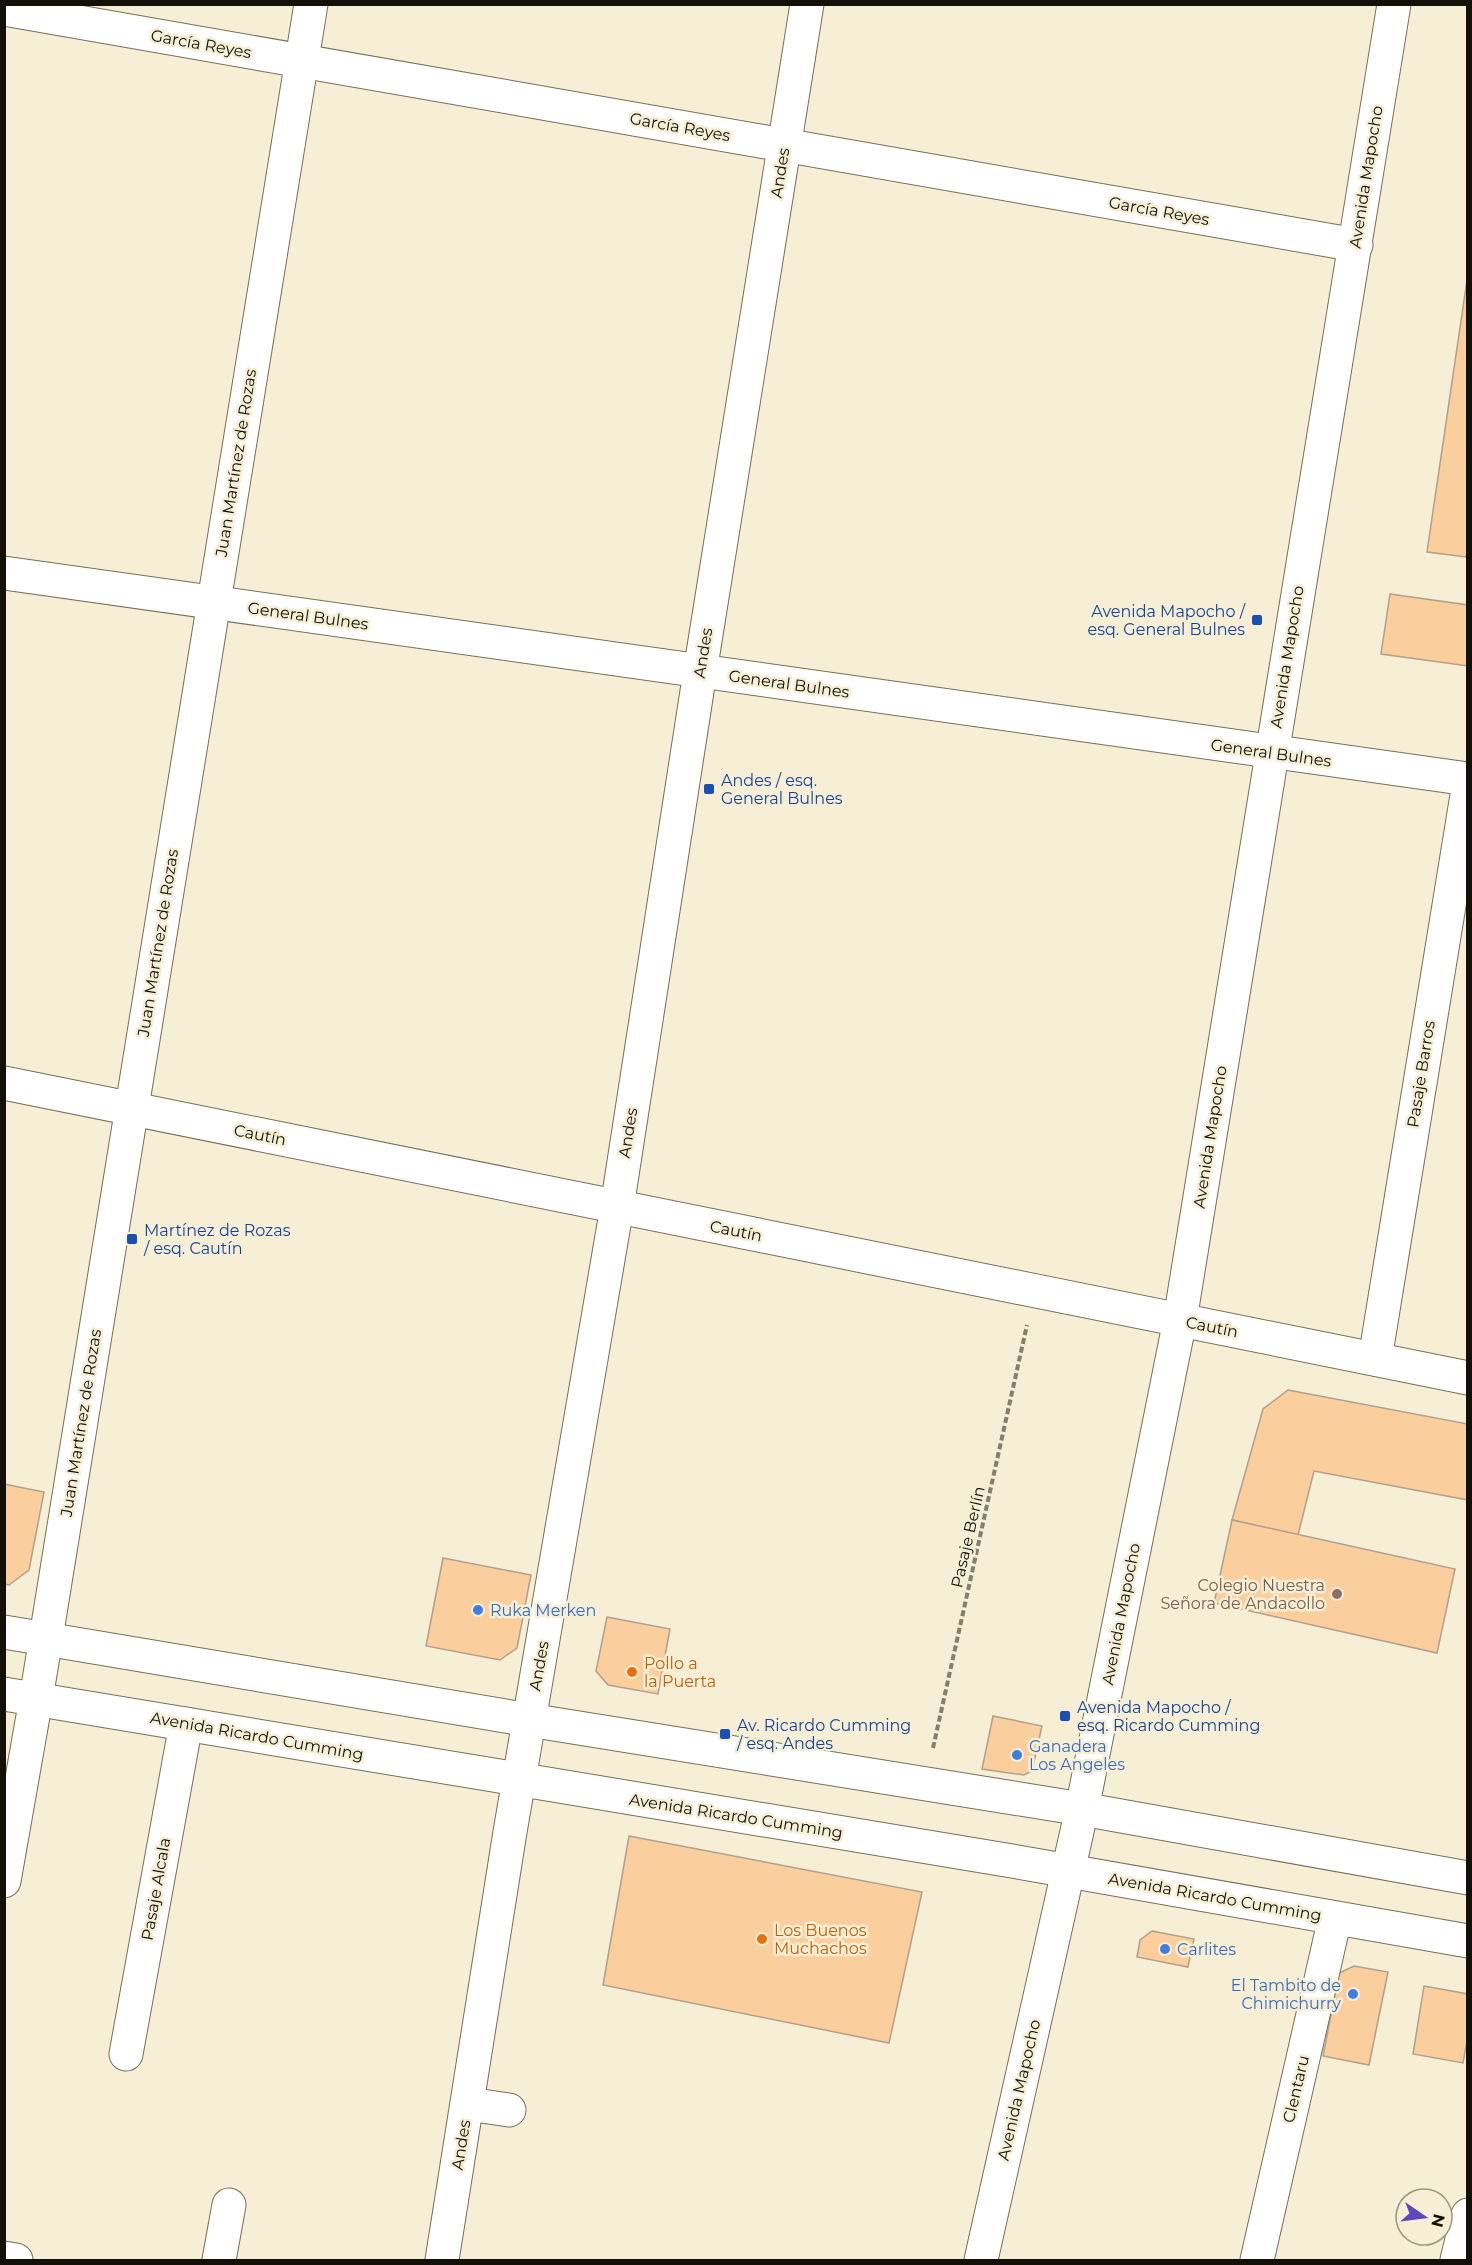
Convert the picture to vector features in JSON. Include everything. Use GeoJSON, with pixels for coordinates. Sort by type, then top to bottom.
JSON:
{"type":"FeatureCollection","features":[{"type":"Feature","properties":{"kind":"street","name":"Juan Martínez de Rozas"},"geometry":{"type":"LineString","coordinates":[[4,1881],[20,1696],[46,1639],[311,4]]}},
{"type":"Feature","properties":{"kind":"street","name":"Andes"},"geometry":{"type":"LineString","coordinates":[[442,2260],[519,1780],[616,1207],[807,4]]}},
{"type":"Feature","properties":{"kind":"street","name":"Avenida Mapocho"},"geometry":{"type":"LineString","coordinates":[[981,2260],[1082,1809],[1180,1320],[1394,4]]}},
{"type":"Feature","properties":{"kind":"street","name":"García Reyes"},"geometry":{"type":"LineString","coordinates":[[4,9],[1356,245]]}},
{"type":"Feature","properties":{"kind":"street","name":"General Bulnes"},"geometry":{"type":"LineString","coordinates":[[4,573],[1467,779]]}},
{"type":"Feature","properties":{"kind":"street","name":"Pasaje Barros"},"geometry":{"type":"LineString","coordinates":[[1375,1359],[1467,789]]}},
{"type":"Feature","properties":{"kind":"street","name":"Cautín"},"geometry":{"type":"LineString","coordinates":[[4,1083],[1467,1378]]}},
{"type":"Feature","properties":{"kind":"street"},"geometry":{"type":"LineString","coordinates":[[4,1632],[1082,1809],[1467,1878]]}},
{"type":"Feature","properties":{"kind":"street","name":"Avenida Ricardo Cumming"},"geometry":{"type":"LineString","coordinates":[[20,1696],[1068,1871],[1467,1941]]}},
{"type":"Feature","properties":{"kind":"street","name":"Pasaje Alcala"},"geometry":{"type":"LineString","coordinates":[[126,2054],[186,1724]]}},
{"type":"Feature","properties":{"kind":"street","name":"Clentaru"},"geometry":{"type":"LineString","coordinates":[[1257,2260],[1335,1918]]}},
{"type":"Feature","properties":{"kind":"street"},"geometry":{"type":"LineString","coordinates":[[468,2104],[509,2110]]}},
{"type":"Feature","properties":{"kind":"street"},"geometry":{"type":"LineString","coordinates":[[219,2260],[229,2205]]}},
{"type":"Feature","properties":{"kind":"street"},"geometry":{"type":"LineString","coordinates":[[1457,2260],[1467,2215]]}},
{"type":"Feature","properties":{"kind":"street"},"geometry":{"type":"LineString","coordinates":[[4,2258],[16,2260]]}},
{"type":"Feature","properties":{"kind":"path","name":"Pasaje Berlín"},"geometry":{"type":"LineString","coordinates":[[931,1755],[1027,1324]]}},
{"type":"Feature","properties":{"kind":"building"},"geometry":{"type":"Polygon","coordinates":[[[1467,280],[1468,549],[1466,557],[1427,552],[1467,280]]]}},
{"type":"Feature","properties":{"kind":"building"},"geometry":{"type":"Polygon","coordinates":[[[1390,594],[1468,605],[1468,666],[1381,654],[1390,594]]]}},
{"type":"Feature","properties":{"kind":"building"},"geometry":{"type":"Polygon","coordinates":[[[1288,1390],[1468,1424],[1468,1500],[1314,1471],[1298,1535],[1232,1520],[1263,1409],[1288,1390]]]}},
{"type":"Feature","properties":{"kind":"building"},"geometry":{"type":"Polygon","coordinates":[[[4,1484],[44,1492],[29,1570],[9,1585],[4,1584],[4,1484]]]}},
{"type":"Feature","properties":{"kind":"building"},"geometry":{"type":"Polygon","coordinates":[[[1232,1520],[1455,1569],[1437,1653],[1214,1603],[1232,1520]]]}},
{"type":"Feature","properties":{"kind":"building","name":"Ruka Merken"},"geometry":{"type":"Polygon","coordinates":[[[443,1558],[531,1575],[517,1648],[500,1660],[426,1646],[443,1558]]]}},
{"type":"Feature","properties":{"kind":"building"},"geometry":{"type":"Polygon","coordinates":[[[607,1617],[670,1629],[658,1694],[608,1685],[596,1671],[607,1617]]]}},
{"type":"Feature","properties":{"kind":"building"},"geometry":{"type":"Polygon","coordinates":[[[993,1716],[1042,1726],[1032,1771],[1024,1775],[982,1769],[993,1716]]]}},
{"type":"Feature","properties":{"kind":"building","name":"Los Buenos Muchachos"},"geometry":{"type":"Polygon","coordinates":[[[629,1836],[922,1892],[889,2043],[603,1985],[629,1836]]]}},
{"type":"Feature","properties":{"kind":"building","name":"Carlites"},"geometry":{"type":"Polygon","coordinates":[[[1152,1931],[1194,1939],[1188,1967],[1137,1957],[1140,1940],[1152,1931]]]}},
{"type":"Feature","properties":{"kind":"building"},"geometry":{"type":"Polygon","coordinates":[[[1354,1966],[1388,1972],[1369,2065],[1323,2056],[1339,1973],[1354,1966]]]}},
{"type":"Feature","properties":{"kind":"building"},"geometry":{"type":"Polygon","coordinates":[[[1424,1986],[1468,1994],[1468,2036],[1463,2063],[1413,2054],[1424,1986]]]}},
{"type":"Feature","properties":{"kind":"place","name":"Avenida Mapocho / esq. General Bulnes"},"geometry":{"type":"Point","coordinates":[1257,620]}},
{"type":"Feature","properties":{"kind":"place","name":"Andes / esq. General Bulnes"},"geometry":{"type":"Point","coordinates":[709,789]}},
{"type":"Feature","properties":{"kind":"place","name":"Martínez de Rozas / esq. Cautín"},"geometry":{"type":"Point","coordinates":[132,1239]}},
{"type":"Feature","properties":{"kind":"place","name":"Colegio Nuestra Señora de Andacollo"},"geometry":{"type":"Point","coordinates":[1337,1594]}},
{"type":"Feature","properties":{"kind":"place","name":"Ruka Merken"},"geometry":{"type":"Point","coordinates":[478,1610]}},
{"type":"Feature","properties":{"kind":"place","name":"Pollo a la Puerta"},"geometry":{"type":"Point","coordinates":[632,1672]}},
{"type":"Feature","properties":{"kind":"place","name":"Avenida Mapocho / esq. Ricardo Cumming"},"geometry":{"type":"Point","coordinates":[1065,1716]}},
{"type":"Feature","properties":{"kind":"place","name":"Av. Ricardo Cumming / esq. Andes"},"geometry":{"type":"Point","coordinates":[725,1734]}},
{"type":"Feature","properties":{"kind":"place","name":"Ganadera Los Angeles"},"geometry":{"type":"Point","coordinates":[1017,1755]}},
{"type":"Feature","properties":{"kind":"place","name":"Los Buenos Muchachos"},"geometry":{"type":"Point","coordinates":[762,1939]}},
{"type":"Feature","properties":{"kind":"place","name":"Carlites"},"geometry":{"type":"Point","coordinates":[1165,1949]}},
{"type":"Feature","properties":{"kind":"place","name":"El Tambito de Chimichurry"},"geometry":{"type":"Point","coordinates":[1353,1994]}}]}
